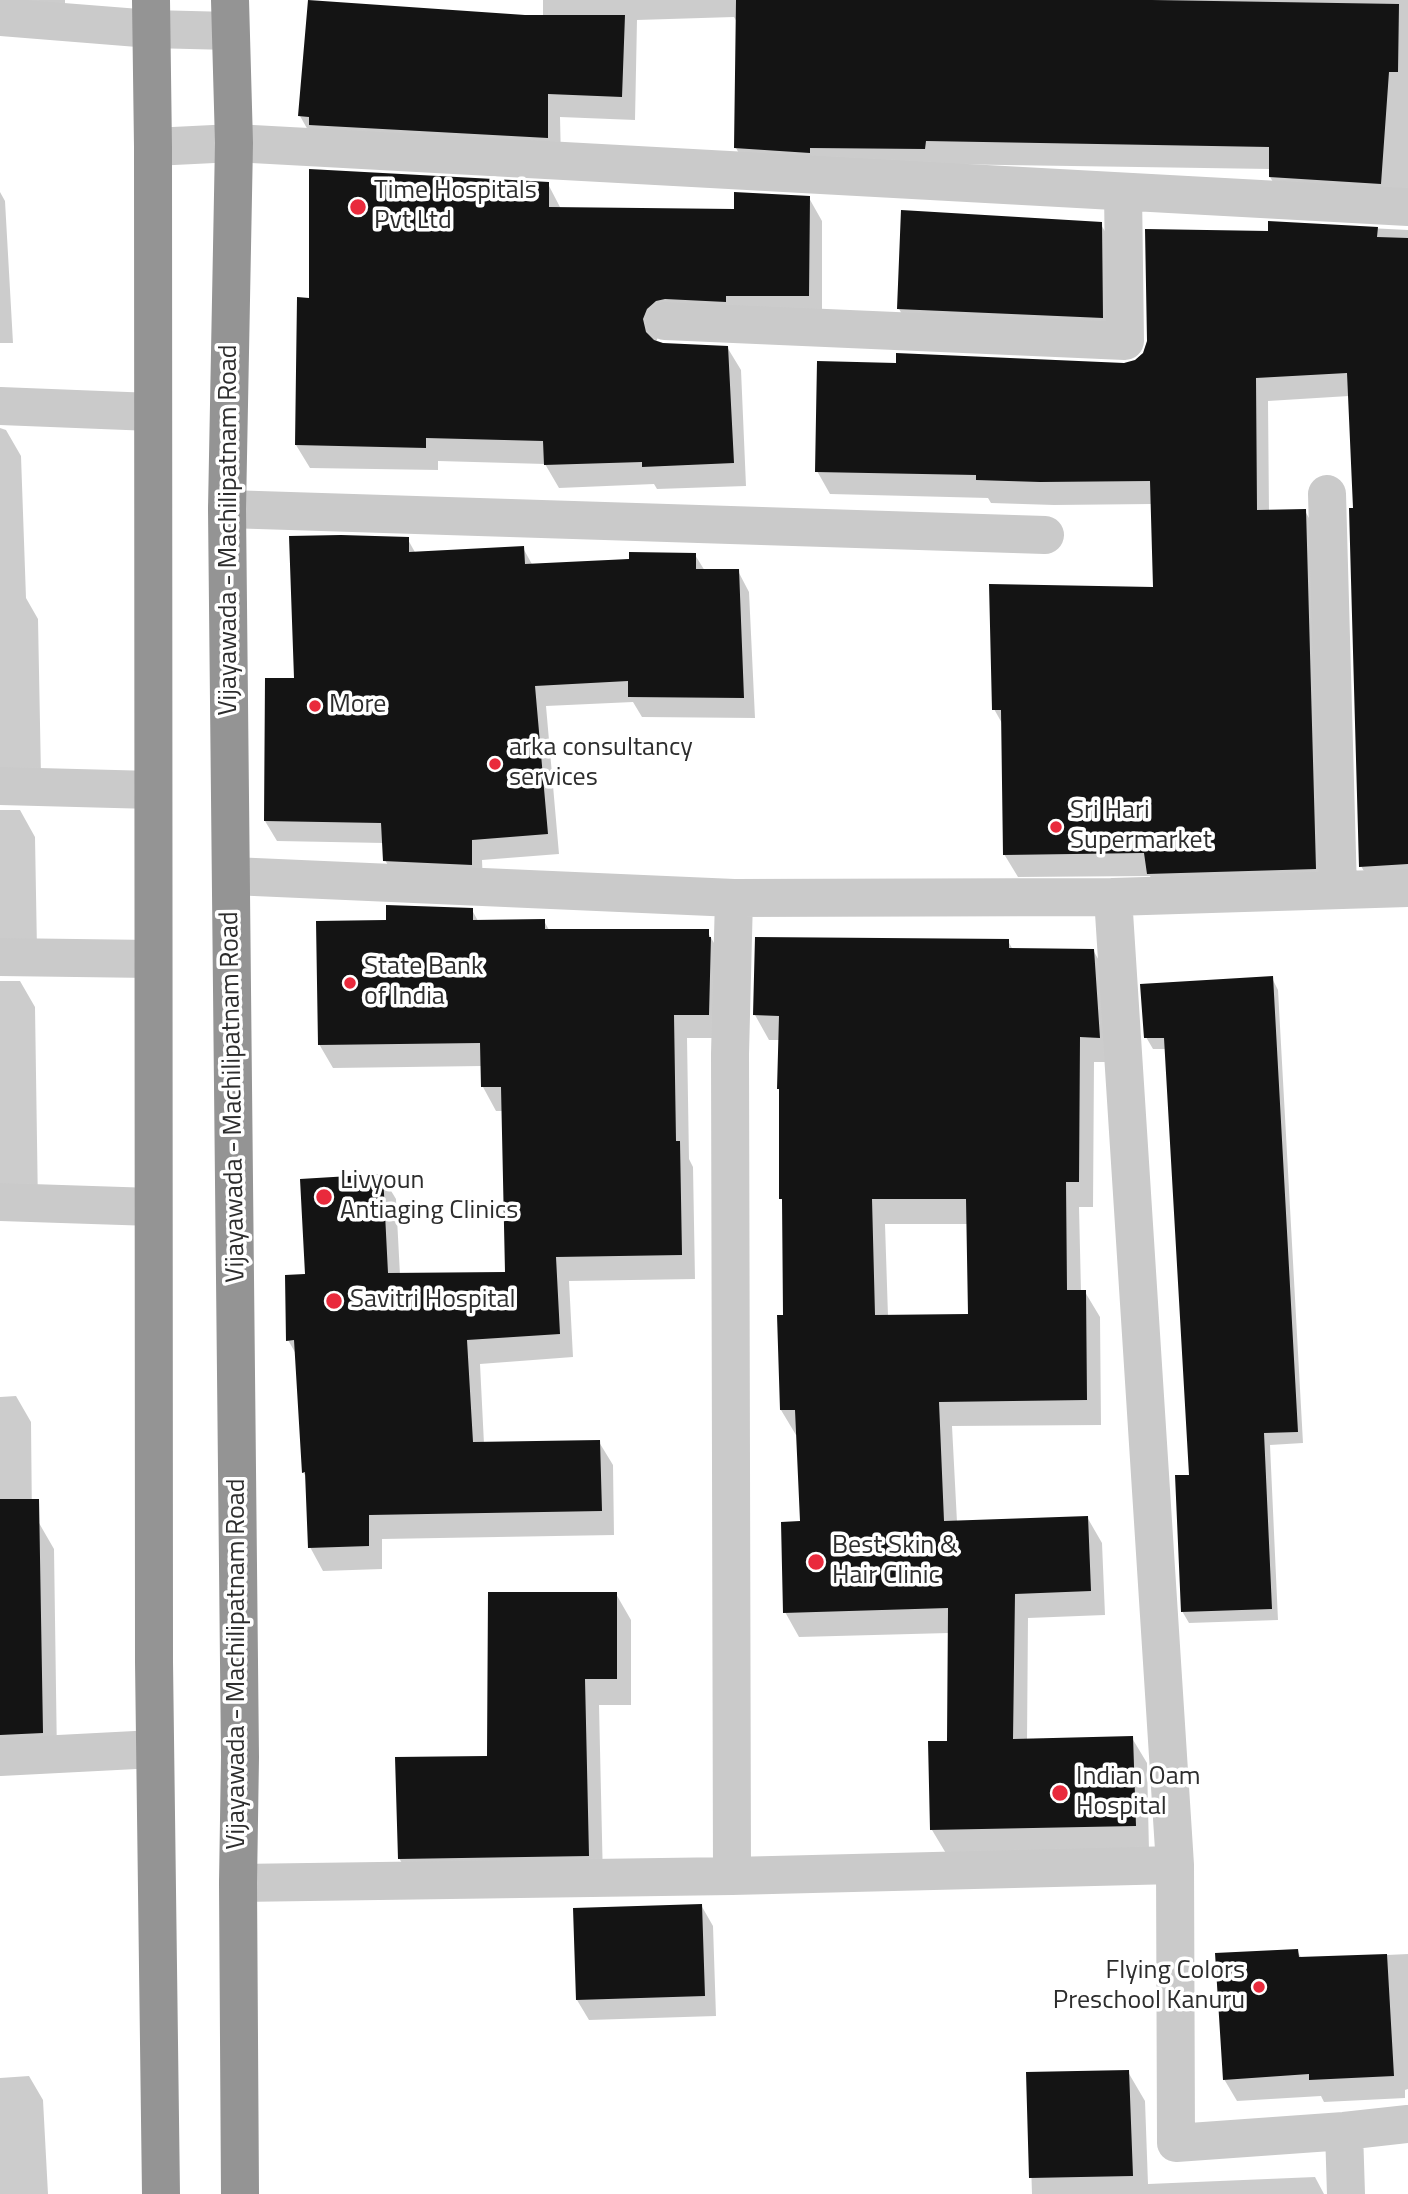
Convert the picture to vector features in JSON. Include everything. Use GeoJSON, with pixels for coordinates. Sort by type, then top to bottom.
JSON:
{"type":"FeatureCollection","features":[{"type":"Feature","properties":{"kind":"highway"},"geometry":{"type":"LineString","coordinates":[[151,15],[155,1749],[161,2194]]}},
{"type":"Feature","properties":{"kind":"highway","name":"Vijayawada - Machilipatnam Road"},"geometry":{"type":"LineString","coordinates":[[230,15],[234,143],[227,509],[240,1757],[240,2194]]}},
{"type":"Feature","properties":{"kind":"street"},"geometry":{"type":"LineString","coordinates":[[0,17],[230,15]]}},
{"type":"Feature","properties":{"kind":"street"},"geometry":{"type":"LineString","coordinates":[[153,147],[234,143],[1408,207]]}},
{"type":"Feature","properties":{"kind":"street"},"geometry":{"type":"LineString","coordinates":[[665,321],[1125,341],[1123,192]]}},
{"type":"Feature","properties":{"kind":"street"},"geometry":{"type":"LineString","coordinates":[[0,407],[152,412]]}},
{"type":"Feature","properties":{"kind":"street"},"geometry":{"type":"LineString","coordinates":[[1327,494],[1338,890]]}},
{"type":"Feature","properties":{"kind":"street"},"geometry":{"type":"LineString","coordinates":[[227,509],[1045,535]]}},
{"type":"Feature","properties":{"kind":"street"},"geometry":{"type":"LineString","coordinates":[[0,786],[153,790]]}},
{"type":"Feature","properties":{"kind":"street"},"geometry":{"type":"LineString","coordinates":[[232,876],[734,898],[1113,897],[1408,888]]}},
{"type":"Feature","properties":{"kind":"street"},"geometry":{"type":"LineString","coordinates":[[1113,897],[1175,1865],[1176,2143],[1408,2124]]}},
{"type":"Feature","properties":{"kind":"street"},"geometry":{"type":"LineString","coordinates":[[732,1876],[730,1054],[734,898]]}},
{"type":"Feature","properties":{"kind":"street"},"geometry":{"type":"LineString","coordinates":[[0,957],[152,959]]}},
{"type":"Feature","properties":{"kind":"street"},"geometry":{"type":"LineString","coordinates":[[0,1202],[153,1207]]}},
{"type":"Feature","properties":{"kind":"street"},"geometry":{"type":"LineString","coordinates":[[0,1757],[155,1749]]}},
{"type":"Feature","properties":{"kind":"street"},"geometry":{"type":"LineString","coordinates":[[238,1883],[732,1876],[1175,1865]]}},
{"type":"Feature","properties":{"kind":"street"},"geometry":{"type":"LineString","coordinates":[[1344,2131],[1346,2194]]}},
{"type":"Feature","properties":{"kind":"building"},"geometry":{"type":"Polygon","coordinates":[[[308,0],[525,15],[625,15],[622,97],[548,94],[548,138],[309,125],[309,117],[298,116],[308,0]]]}},
{"type":"Feature","properties":{"kind":"building"},"geometry":{"type":"Polygon","coordinates":[[[736,0],[1152,0],[1399,4],[1398,72],[1389,72],[1381,184],[1269,177],[1269,147],[926,141],[925,149],[810,148],[810,153],[734,148],[736,0]]]}},
{"type":"Feature","properties":{"kind":"building"},"geometry":{"type":"Polygon","coordinates":[[[309,169],[549,182],[549,207],[734,209],[734,192],[810,196],[809,296],[726,296],[726,302],[665,299],[656,301],[647,309],[643,319],[646,332],[654,340],[663,343],[728,346],[734,463],[642,467],[642,462],[544,465],[543,441],[426,438],[426,448],[295,445],[297,297],[309,298],[309,169]]]}},
{"type":"Feature","properties":{"kind":"building"},"geometry":{"type":"Polygon","coordinates":[[[901,210],[1102,222],[1103,318],[897,309],[901,210]]]}},
{"type":"Feature","properties":{"kind":"building"},"geometry":{"type":"Polygon","coordinates":[[[1268,221],[1378,227],[1377,237],[1408,238],[1408,864],[1359,867],[1349,508],[1353,508],[1347,373],[1256,378],[1257,510],[1306,509],[1316,869],[1147,874],[1144,853],[1003,855],[1001,710],[992,710],[989,584],[1153,587],[1150,481],[1040,482],[976,480],[976,475],[815,472],[817,361],[896,363],[896,353],[1124,363],[1135,360],[1143,353],[1147,341],[1145,229],[1268,231],[1268,221]]]}},
{"type":"Feature","properties":{"kind":"building"},"geometry":{"type":"Polygon","coordinates":[[[289,536],[409,537],[409,552],[524,546],[525,564],[629,559],[629,552],[696,553],[696,569],[739,569],[744,698],[628,697],[628,681],[535,686],[548,834],[472,840],[472,865],[383,861],[381,823],[264,821],[265,678],[294,678],[289,536]]]}},
{"type":"Feature","properties":{"kind":"building"},"geometry":{"type":"Polygon","coordinates":[[[386,905],[473,908],[473,920],[545,919],[545,929],[709,929],[709,1015],[674,1015],[676,1141],[680,1141],[682,1255],[556,1257],[560,1334],[467,1340],[473,1442],[600,1440],[602,1511],[369,1515],[369,1546],[308,1548],[305,1472],[302,1473],[294,1340],[286,1341],[285,1275],[305,1274],[300,1179],[383,1174],[388,1273],[505,1272],[501,1087],[481,1087],[480,1043],[318,1045],[316,921],[386,920],[386,905]]]}},
{"type":"Feature","properties":{"kind":"building"},"geometry":{"type":"Polygon","coordinates":[[[755,937],[1009,939],[1009,948],[1094,949],[1100,1038],[1080,1037],[1079,1182],[1066,1182],[1067,1290],[1086,1290],[1087,1400],[939,1402],[944,1521],[1088,1516],[1091,1591],[1015,1594],[1013,1739],[1133,1736],[1136,1826],[930,1830],[928,1741],[947,1741],[948,1608],[783,1613],[781,1522],[800,1521],[795,1410],[780,1410],[777,1315],[783,1315],[777,1089],[779,1016],[753,1015],[755,937]],[[872,1199],[875,1315],[968,1314],[966,1199],[872,1199]]]}},
{"type":"Feature","properties":{"kind":"building"},"geometry":{"type":"Polygon","coordinates":[[[1273,976],[1298,1432],[1264,1433],[1272,1609],[1181,1612],[1175,1475],[1189,1475],[1164,1038],[1144,1038],[1140,984],[1273,976]]]}},
{"type":"Feature","properties":{"kind":"building"},"geometry":{"type":"Polygon","coordinates":[[[0,1499],[39,1499],[43,1733],[0,1735],[0,1499]]]}},
{"type":"Feature","properties":{"kind":"building"},"geometry":{"type":"Polygon","coordinates":[[[488,1592],[617,1592],[617,1679],[585,1679],[589,1856],[398,1859],[395,1757],[487,1756],[488,1592]]]}},
{"type":"Feature","properties":{"kind":"building"},"geometry":{"type":"Polygon","coordinates":[[[702,1904],[705,1996],[576,2000],[573,1908],[702,1904]]]}},
{"type":"Feature","properties":{"kind":"building"},"geometry":{"type":"Polygon","coordinates":[[[1298,1949],[1299,1957],[1387,1954],[1394,2076],[1309,2080],[1309,2074],[1223,2080],[1215,1953],[1298,1949]]]}},
{"type":"Feature","properties":{"kind":"building"},"geometry":{"type":"Polygon","coordinates":[[[1129,2070],[1133,2176],[1029,2178],[1026,2072],[1129,2070]]]}},
{"type":"Feature","properties":{"kind":"place","name":"Time Hospitals Pvt Ltd"},"geometry":{"type":"Point","coordinates":[358,207]}},
{"type":"Feature","properties":{"kind":"place","name":"More"},"geometry":{"type":"Point","coordinates":[315,706]}},
{"type":"Feature","properties":{"kind":"place","name":"arka consultancy services"},"geometry":{"type":"Point","coordinates":[495,764]}},
{"type":"Feature","properties":{"kind":"place","name":"Sri Hari Supermarket"},"geometry":{"type":"Point","coordinates":[1056,827]}},
{"type":"Feature","properties":{"kind":"place","name":"State Bank of India"},"geometry":{"type":"Point","coordinates":[350,983]}},
{"type":"Feature","properties":{"kind":"place","name":"Livyoun Antiaging Clinics"},"geometry":{"type":"Point","coordinates":[324,1197]}},
{"type":"Feature","properties":{"kind":"place","name":"Savitri Hospital"},"geometry":{"type":"Point","coordinates":[334,1301]}},
{"type":"Feature","properties":{"kind":"place","name":"Best Skin & Hair Clinic"},"geometry":{"type":"Point","coordinates":[816,1562]}},
{"type":"Feature","properties":{"kind":"place","name":"Indian Oam Hospital"},"geometry":{"type":"Point","coordinates":[1060,1793]}},
{"type":"Feature","properties":{"kind":"place","name":"Flying Colors Preschool Kanuru"},"geometry":{"type":"Point","coordinates":[1259,1987]}}]}
